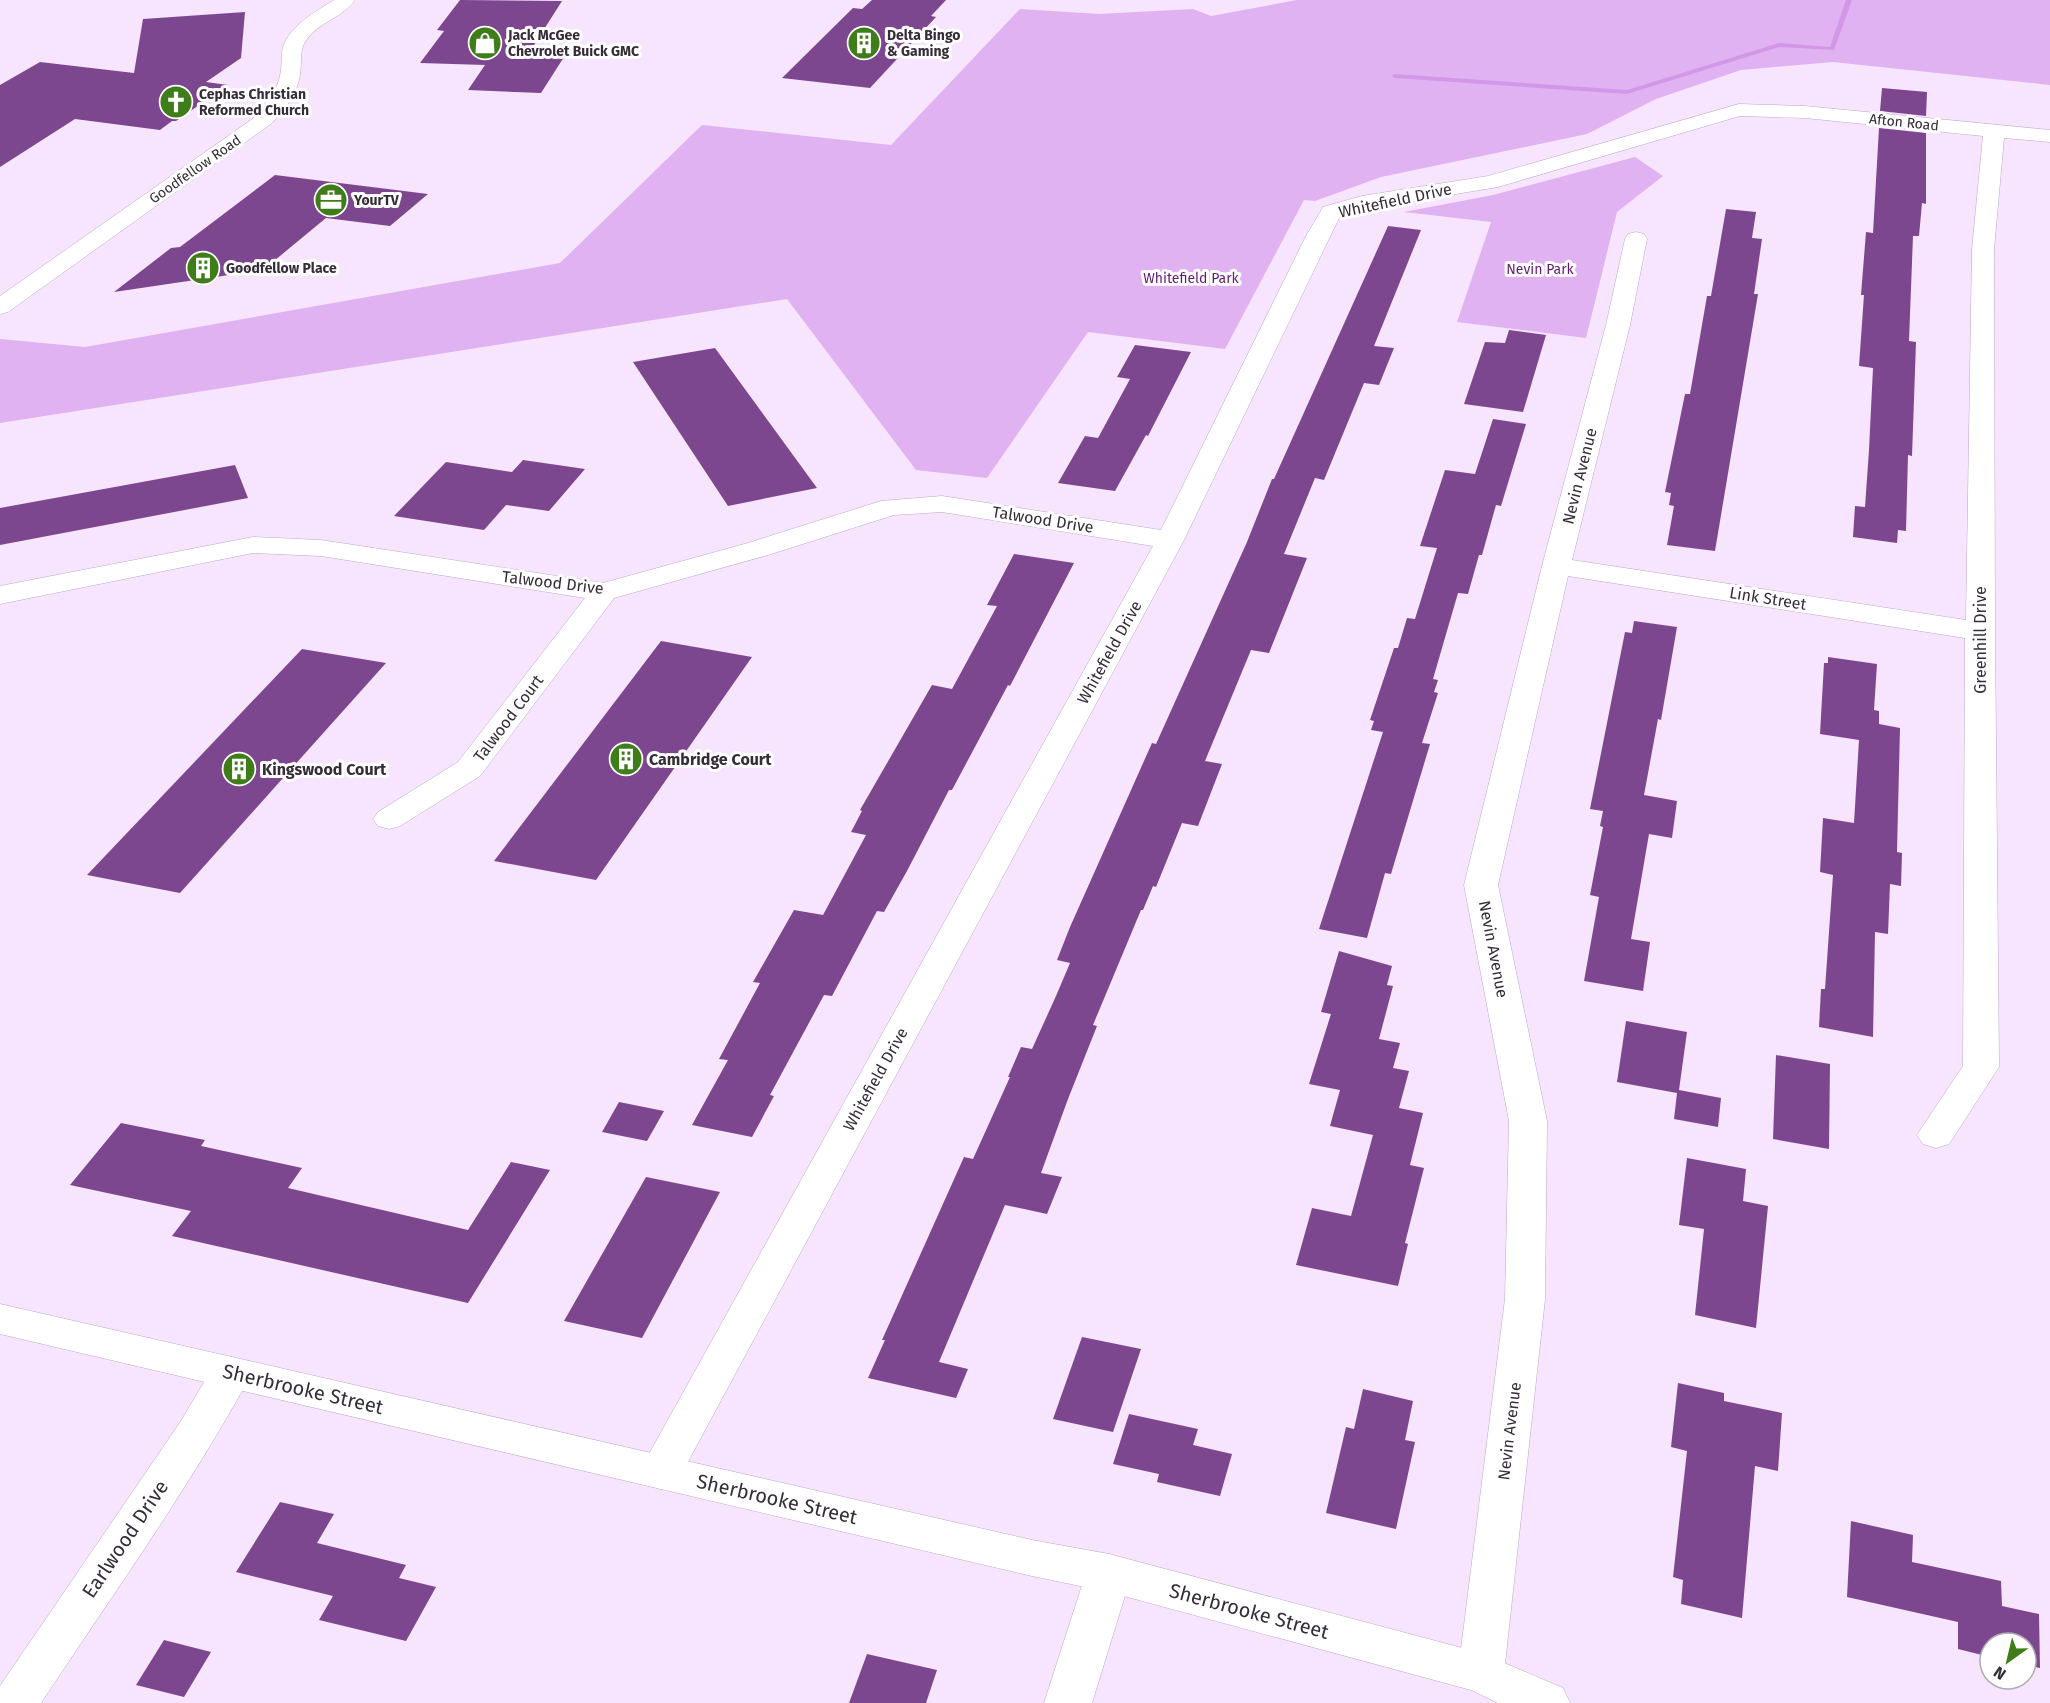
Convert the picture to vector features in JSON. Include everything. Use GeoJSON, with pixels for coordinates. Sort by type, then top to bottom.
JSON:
{"type":"FeatureCollection","features":[{"type":"Feature","properties":{"kind":"street","name":"Goodfellow Road"},"geometry":{"type":"LineString","coordinates":[[0,307],[265,119],[287,90],[293,47],[300,36],[311,25],[346,0]]}},
{"type":"Feature","properties":{"kind":"street","name":"Afton Road"},"geometry":{"type":"LineString","coordinates":[[1759,109],[1805,111],[2050,136]]}},
{"type":"Feature","properties":{"kind":"street","name":"Whitefield Drive"},"geometry":{"type":"LineString","coordinates":[[662,1472],[1170,540],[1331,212],[1362,203],[1490,182],[1739,110],[1759,109]]}},
{"type":"Feature","properties":{"kind":"street","name":"Greenhill Drive"},"geometry":{"type":"LineString","coordinates":[[1936,1135],[1981,1067],[1980,631],[1983,249],[1994,131]]}},
{"type":"Feature","properties":{"kind":"street","name":"Nevin Avenue"},"geometry":{"type":"LineString","coordinates":[[1481,1673],[1525,1299],[1528,1121],[1481,885],[1557,566],[1618,325],[1636,239]]}},
{"type":"Feature","properties":{"kind":"street","name":"Talwood Drive"},"geometry":{"type":"LineString","coordinates":[[0,596],[253,545],[321,548],[604,591],[758,549],[891,507],[942,504],[1170,540]]}},
{"type":"Feature","properties":{"kind":"street","name":"Link Street"},"geometry":{"type":"LineString","coordinates":[[1557,566],[1980,631]]}},
{"type":"Feature","properties":{"kind":"street","name":"Talwood Court"},"geometry":{"type":"LineString","coordinates":[[389,819],[469,769],[604,591]]}},
{"type":"Feature","properties":{"kind":"street","name":"Sherbrooke Street"},"geometry":{"type":"LineString","coordinates":[[0,1319],[1032,1558],[1109,1573],[1481,1673],[1546,1703]]}},
{"type":"Feature","properties":{"kind":"street","name":"Earlwood Drive"},"geometry":{"type":"LineString","coordinates":[[15,1703],[196,1433],[231,1373]]}},
{"type":"Feature","properties":{"kind":"street"},"geometry":{"type":"LineString","coordinates":[[1068,1703],[1109,1573]]}},
{"type":"Feature","properties":{"kind":"green space","name":"Whitefield Park"},"geometry":{"type":"Polygon","coordinates":[[[1297,0],[2050,0],[2050,85],[1833,62],[1741,70],[1656,99],[1587,134],[1381,177],[1315,201],[1304,200],[1225,349],[1088,332],[987,478],[916,470],[787,299],[0,423],[0,339],[85,347],[560,263],[702,125],[891,145],[1020,9],[1099,14],[1193,9],[1211,16],[1297,0]]]}},
{"type":"Feature","properties":{"kind":"green space","name":"Nevin Park"},"geometry":{"type":"Polygon","coordinates":[[[1635,157],[1663,176],[1617,212],[1586,338],[1457,322],[1491,222],[1404,212],[1493,195],[1635,157]]]}},
{"type":"Feature","properties":{"kind":"building","name":"Jack McGee Chevrolet Buick GMC"},"geometry":{"type":"Polygon","coordinates":[[[460,0],[562,1],[527,56],[564,57],[541,93],[468,90],[485,65],[420,63],[444,31],[437,30],[460,0]]]}},
{"type":"Feature","properties":{"kind":"building","name":"Delta Bingo & Gaming"},"geometry":{"type":"Polygon","coordinates":[[[872,0],[946,0],[931,16],[936,17],[870,88],[782,78],[853,8],[862,9],[872,0]]]}},
{"type":"Feature","properties":{"kind":"building"},"geometry":{"type":"Polygon","coordinates":[[[245,12],[241,58],[206,82],[228,85],[176,121],[172,121],[160,130],[75,119],[0,167],[0,85],[40,62],[134,73],[143,19],[245,12]]]}},
{"type":"Feature","properties":{"kind":"building"},"geometry":{"type":"Polygon","coordinates":[[[1882,88],[1927,92],[1926,116],[1880,111],[1882,88]]]}},
{"type":"Feature","properties":{"kind":"building"},"geometry":{"type":"Polygon","coordinates":[[[1879,128],[1926,133],[1926,204],[1922,203],[1919,236],[1913,236],[1909,341],[1916,342],[1912,456],[1908,455],[1906,531],[1898,530],[1897,543],[1853,537],[1855,506],[1865,507],[1869,450],[1873,368],[1859,366],[1864,295],[1861,295],[1866,232],[1873,233],[1879,128]]]}},
{"type":"Feature","properties":{"kind":"building"},"geometry":{"type":"Polygon","coordinates":[[[275,175],[428,194],[390,226],[326,218],[263,270],[114,292],[171,248],[180,247],[275,175]]]}},
{"type":"Feature","properties":{"kind":"building"},"geometry":{"type":"Polygon","coordinates":[[[1726,209],[1756,212],[1752,238],[1762,239],[1754,294],[1758,294],[1715,551],[1667,545],[1674,506],[1669,505],[1671,493],[1665,492],[1685,394],[1690,394],[1707,296],[1711,296],[1726,209]]]}},
{"type":"Feature","properties":{"kind":"building"},"geometry":{"type":"Polygon","coordinates":[[[1388,226],[1421,230],[1374,346],[1394,348],[1379,385],[1364,383],[1324,480],[1315,478],[1284,554],[1307,558],[1269,653],[1251,650],[1205,761],[1222,764],[1198,826],[1182,823],[1156,887],[1153,886],[1141,910],[1093,1025],[1097,1026],[1041,1173],[1062,1177],[1047,1214],[1005,1205],[939,1362],[968,1369],[956,1398],[868,1378],[885,1340],[882,1340],[964,1157],[973,1159],[1021,1047],[1032,1049],[1056,996],[1070,963],[1057,960],[1070,927],[1152,743],[1156,744],[1247,542],[1272,479],[1274,479],[1388,226]]]}},
{"type":"Feature","properties":{"kind":"building"},"geometry":{"type":"Polygon","coordinates":[[[1509,330],[1546,335],[1523,412],[1464,404],[1485,342],[1505,343],[1509,330]]]}},
{"type":"Feature","properties":{"kind":"building"},"geometry":{"type":"Polygon","coordinates":[[[1135,345],[1191,352],[1148,436],[1146,435],[1115,491],[1058,483],[1085,436],[1098,438],[1130,379],[1117,377],[1135,345]]]}},
{"type":"Feature","properties":{"kind":"building"},"geometry":{"type":"Polygon","coordinates":[[[715,348],[817,488],[728,506],[633,362],[715,348]]]}},
{"type":"Feature","properties":{"kind":"building"},"geometry":{"type":"Polygon","coordinates":[[[1493,419],[1526,424],[1501,506],[1496,505],[1468,594],[1458,593],[1433,679],[1438,680],[1434,692],[1438,693],[1422,743],[1430,744],[1391,874],[1385,873],[1367,938],[1319,929],[1383,732],[1371,730],[1374,721],[1370,720],[1394,648],[1398,648],[1407,618],[1415,619],[1437,548],[1420,546],[1445,470],[1475,474],[1493,419]]]}},
{"type":"Feature","properties":{"kind":"building"},"geometry":{"type":"Polygon","coordinates":[[[523,460],[585,469],[549,511],[506,505],[484,530],[394,516],[446,462],[512,472],[523,460]]]}},
{"type":"Feature","properties":{"kind":"building"},"geometry":{"type":"Polygon","coordinates":[[[235,465],[248,498],[0,545],[0,508],[235,465]]]}},
{"type":"Feature","properties":{"kind":"building"},"geometry":{"type":"Polygon","coordinates":[[[1014,554],[1074,563],[1010,686],[1008,685],[952,790],[949,790],[884,912],[877,911],[832,996],[824,995],[770,1095],[774,1096],[752,1137],[692,1125],[728,1060],[719,1059],[760,983],[753,982],[794,910],[823,915],[866,835],[851,832],[862,811],[860,810],[932,685],[952,689],[997,606],[987,605],[1014,554]]]}},
{"type":"Feature","properties":{"kind":"building"},"geometry":{"type":"Polygon","coordinates":[[[1634,621],[1677,627],[1661,720],[1658,719],[1644,795],[1677,801],[1672,838],[1649,834],[1631,939],[1650,942],[1643,991],[1584,981],[1599,897],[1590,895],[1603,827],[1600,826],[1603,811],[1590,809],[1625,632],[1632,633],[1634,621]]]}},
{"type":"Feature","properties":{"kind":"building","name":"Cambridge Court"},"geometry":{"type":"Polygon","coordinates":[[[661,641],[752,657],[596,880],[494,861],[661,641]]]}},
{"type":"Feature","properties":{"kind":"building","name":"Kingswood Court"},"geometry":{"type":"Polygon","coordinates":[[[302,649],[386,663],[180,893],[87,875],[302,649]]]}},
{"type":"Feature","properties":{"kind":"building"},"geometry":{"type":"Polygon","coordinates":[[[1828,657],[1877,664],[1874,710],[1879,711],[1879,724],[1900,728],[1897,852],[1902,853],[1901,886],[1890,884],[1888,934],[1875,932],[1873,1037],[1819,1027],[1821,989],[1825,989],[1833,875],[1820,872],[1823,818],[1854,823],[1859,740],[1820,734],[1824,663],[1828,663],[1828,657]]]}},
{"type":"Feature","properties":{"kind":"building"},"geometry":{"type":"Polygon","coordinates":[[[1339,951],[1392,966],[1387,985],[1393,986],[1379,1039],[1400,1043],[1393,1068],[1409,1071],[1399,1108],[1423,1113],[1410,1165],[1424,1168],[1405,1243],[1408,1244],[1398,1286],[1296,1265],[1312,1208],[1351,1216],[1373,1135],[1330,1126],[1340,1090],[1309,1084],[1331,1014],[1321,1012],[1339,951]]]}},
{"type":"Feature","properties":{"kind":"building"},"geometry":{"type":"Polygon","coordinates":[[[1626,1021],[1687,1032],[1679,1090],[1721,1098],[1718,1127],[1674,1119],[1677,1093],[1617,1082],[1626,1021]]]}},
{"type":"Feature","properties":{"kind":"building"},"geometry":{"type":"Polygon","coordinates":[[[1776,1055],[1830,1064],[1829,1149],[1773,1139],[1776,1055]]]}},
{"type":"Feature","properties":{"kind":"building"},"geometry":{"type":"Polygon","coordinates":[[[619,1102],[664,1111],[647,1141],[602,1132],[619,1102]]]}},
{"type":"Feature","properties":{"kind":"building"},"geometry":{"type":"Polygon","coordinates":[[[121,1123],[205,1140],[201,1146],[302,1168],[288,1188],[468,1230],[511,1162],[550,1170],[468,1303],[172,1236],[191,1211],[70,1185],[121,1123]]]}},
{"type":"Feature","properties":{"kind":"building"},"geometry":{"type":"Polygon","coordinates":[[[1687,1158],[1746,1169],[1743,1201],[1768,1206],[1756,1328],[1695,1315],[1704,1229],[1679,1225],[1687,1158]]]}},
{"type":"Feature","properties":{"kind":"building"},"geometry":{"type":"Polygon","coordinates":[[[646,1177],[720,1192],[642,1338],[564,1321],[646,1177]]]}},
{"type":"Feature","properties":{"kind":"building"},"geometry":{"type":"Polygon","coordinates":[[[1082,1337],[1141,1349],[1113,1432],[1053,1419],[1082,1337]]]}},
{"type":"Feature","properties":{"kind":"building"},"geometry":{"type":"Polygon","coordinates":[[[1678,1383],[1724,1393],[1724,1401],[1782,1413],[1778,1471],[1755,1466],[1742,1618],[1681,1604],[1683,1580],[1673,1577],[1687,1451],[1671,1447],[1678,1383]]]}},
{"type":"Feature","properties":{"kind":"building"},"geometry":{"type":"Polygon","coordinates":[[[1363,1389],[1413,1401],[1405,1440],[1415,1442],[1396,1529],[1326,1513],[1346,1427],[1354,1429],[1363,1389]]]}},
{"type":"Feature","properties":{"kind":"building"},"geometry":{"type":"Polygon","coordinates":[[[1129,1414],[1198,1429],[1193,1445],[1232,1454],[1220,1496],[1157,1482],[1159,1474],[1113,1464],[1129,1414]]]}},
{"type":"Feature","properties":{"kind":"building"},"geometry":{"type":"Polygon","coordinates":[[[280,1502],[334,1514],[317,1543],[406,1565],[399,1578],[436,1587],[406,1641],[319,1620],[333,1596],[236,1572],[280,1502]]]}},
{"type":"Feature","properties":{"kind":"building"},"geometry":{"type":"Polygon","coordinates":[[[1851,1521],[1913,1535],[1912,1562],[2001,1581],[2002,1606],[2039,1614],[2040,1668],[2038,1668],[2038,1631],[1978,1631],[1978,1654],[1958,1649],[1958,1622],[1847,1597],[1851,1521]]]}},
{"type":"Feature","properties":{"kind":"building"},"geometry":{"type":"Polygon","coordinates":[[[164,1640],[211,1652],[184,1697],[136,1685],[164,1640]]]}},
{"type":"Feature","properties":{"kind":"building"},"geometry":{"type":"Polygon","coordinates":[[[867,1654],[937,1670],[926,1703],[849,1703],[867,1654]]]}},
{"type":"Feature","properties":{"kind":"waterway"},"geometry":{"type":"LineString","coordinates":[[1395,76],[1627,92],[1779,45],[1832,49],[1849,0]]}},
{"type":"Feature","properties":{"kind":"place","name":"Jack McGee Chevrolet Buick GMC"},"geometry":{"type":"Point","coordinates":[485,43]}},
{"type":"Feature","properties":{"kind":"place","name":"Delta Bingo & Gaming"},"geometry":{"type":"Point","coordinates":[864,43]}},
{"type":"Feature","properties":{"kind":"place","name":"Cephas Christian Reformed Church"},"geometry":{"type":"Point","coordinates":[176,102]}},
{"type":"Feature","properties":{"kind":"place","name":"YourTV"},"geometry":{"type":"Point","coordinates":[331,200]}},
{"type":"Feature","properties":{"kind":"place","name":"Goodfellow Place"},"geometry":{"type":"Point","coordinates":[203,268]}},
{"type":"Feature","properties":{"kind":"place","name":"Cambridge Court"},"geometry":{"type":"Point","coordinates":[626,759]}},
{"type":"Feature","properties":{"kind":"place","name":"Kingswood Court"},"geometry":{"type":"Point","coordinates":[239,769]}}]}
